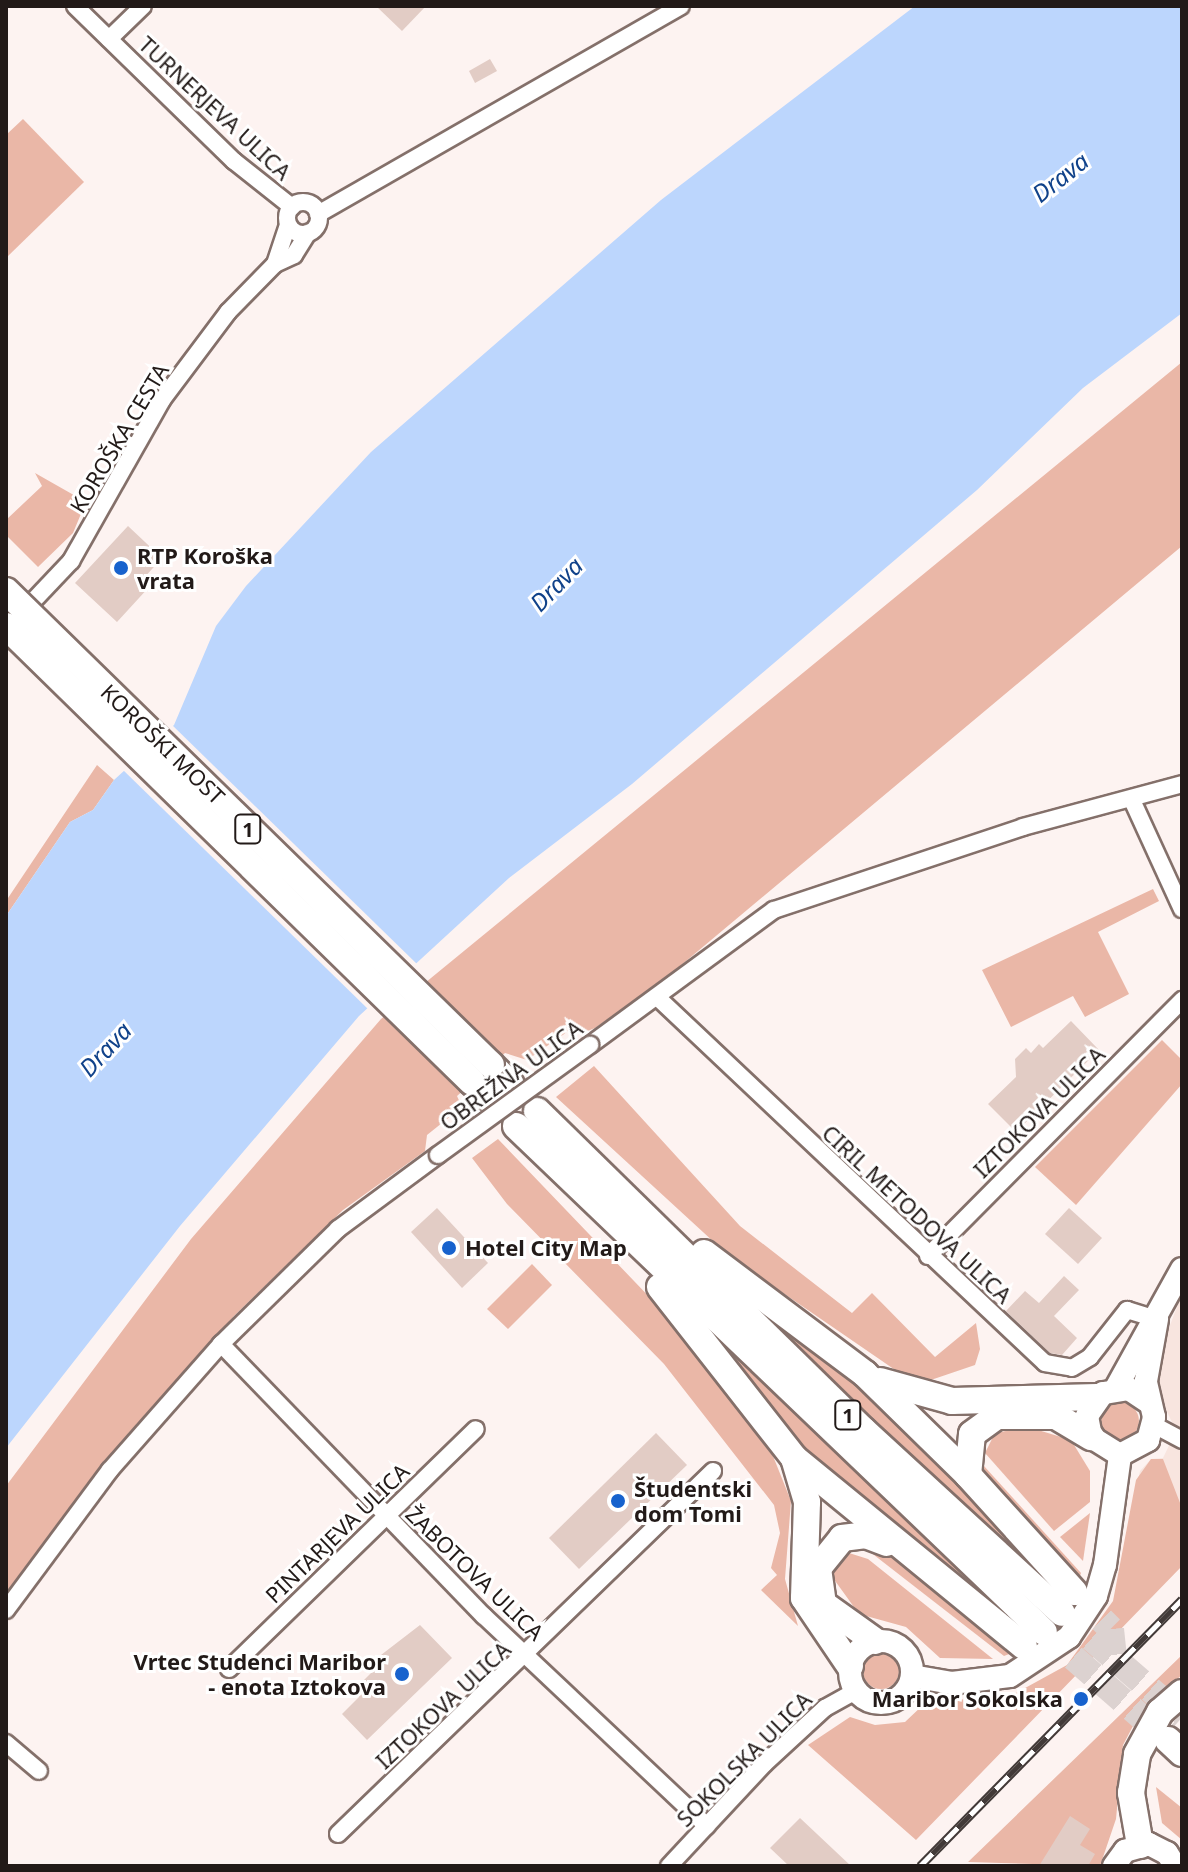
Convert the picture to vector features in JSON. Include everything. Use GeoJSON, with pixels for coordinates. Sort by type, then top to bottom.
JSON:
{"type":"FeatureCollection","features":[{"type":"Feature","properties":{"kind":"main road","name":"KOROŠKI MOST"},"geometry":{"type":"LineString","coordinates":[[6,591],[491,1083],[6,627]]}},
{"type":"Feature","properties":{"kind":"main road","name":"1"},"geometry":{"type":"LineString","coordinates":[[526,1118],[1051,1621]]}},
{"type":"Feature","properties":{"kind":"main road"},"geometry":{"type":"LineString","coordinates":[[633,1223],[688,1240],[865,1374],[968,1475],[1051,1621]]}},
{"type":"Feature","properties":{"kind":"main road"},"geometry":{"type":"LineString","coordinates":[[633,1223],[646,1272],[794,1458],[901,1550]]}},
{"type":"Feature","properties":{"kind":"main road"},"geometry":{"type":"LineString","coordinates":[[865,1374],[897,1389],[952,1401],[1106,1392]]}},
{"type":"Feature","properties":{"kind":"main road"},"geometry":{"type":"LineString","coordinates":[[968,1475],[972,1434],[997,1416],[1056,1416],[1091,1437]]}},
{"type":"Feature","properties":{"kind":"main road"},"geometry":{"type":"LineString","coordinates":[[794,1458],[807,1502],[804,1598],[853,1679]]}},
{"type":"Feature","properties":{"kind":"main road"},"geometry":{"type":"LineString","coordinates":[[875,1641],[823,1604],[818,1568],[842,1538],[866,1535],[1051,1621]]}},
{"type":"Feature","properties":{"kind":"main road"},"geometry":{"type":"LineString","coordinates":[[1140,1845],[1131,1793],[1137,1754],[1160,1712],[1182,1693]]}},
{"type":"Feature","properties":{"kind":"street","name":"TURNERJEVA ULICA"},"geometry":{"type":"LineString","coordinates":[[75,6],[234,161],[292,207]]}},
{"type":"Feature","properties":{"kind":"street"},"geometry":{"type":"LineString","coordinates":[[109,39],[143,6]]}},
{"type":"Feature","properties":{"kind":"street"},"geometry":{"type":"LineString","coordinates":[[275,264],[294,255],[318,214],[681,6]]}},
{"type":"Feature","properties":{"kind":"street"},"geometry":{"type":"LineString","coordinates":[[292,207],[307,203],[318,214]]}},
{"type":"Feature","properties":{"kind":"street","name":"KOROŠKA CESTA"},"geometry":{"type":"LineString","coordinates":[[6,627],[53,586],[162,400],[228,312],[275,264],[292,207]]}},
{"type":"Feature","properties":{"kind":"street"},"geometry":{"type":"LineString","coordinates":[[288,225],[308,233]]}},
{"type":"Feature","properties":{"kind":"street","name":"OBREŽNA ULICA"},"geometry":{"type":"LineString","coordinates":[[6,1610],[110,1470],[221,1344],[338,1229],[774,910],[1023,827],[1182,784]]}},
{"type":"Feature","properties":{"kind":"street"},"geometry":{"type":"LineString","coordinates":[[1132,800],[1182,909]]}},
{"type":"Feature","properties":{"kind":"street","name":"CIRIL METODOVA ULICA"},"geometry":{"type":"LineString","coordinates":[[657,997],[928,1256],[1057,1368],[1072,1368],[1090,1357],[1127,1310],[1157,1319]]}},
{"type":"Feature","properties":{"kind":"street","name":"IZTOKOVA ULICA"},"geometry":{"type":"LineString","coordinates":[[928,1256],[1182,1000]]}},
{"type":"Feature","properties":{"kind":"street"},"geometry":{"type":"LineString","coordinates":[[1120,1455],[1091,1437],[1087,1416],[1157,1319],[1182,1269]]}},
{"type":"Feature","properties":{"kind":"street"},"geometry":{"type":"LineString","coordinates":[[1120,1455],[1143,1446],[1154,1425],[1148,1402],[1157,1319]]}},
{"type":"Feature","properties":{"kind":"street","name":"ŽABOTOVA ULICA"},"geometry":{"type":"LineString","coordinates":[[221,1344],[386,1518],[707,1826]]}},
{"type":"Feature","properties":{"kind":"street"},"geometry":{"type":"LineString","coordinates":[[1106,1392],[1136,1392],[1148,1402]]}},
{"type":"Feature","properties":{"kind":"street"},"geometry":{"type":"LineString","coordinates":[[1154,1425],[1182,1440]]}},
{"type":"Feature","properties":{"kind":"street","name":"PINTARJEVA ULICA"},"geometry":{"type":"LineString","coordinates":[[229,1669],[363,1533],[386,1518],[476,1429]]}},
{"type":"Feature","properties":{"kind":"street"},"geometry":{"type":"LineString","coordinates":[[912,1676],[952,1683],[1010,1676],[1069,1637],[1096,1596],[1105,1565],[1120,1455]]}},
{"type":"Feature","properties":{"kind":"street","name":"IZTOKOVA ULICA"},"geometry":{"type":"LineString","coordinates":[[338,1834],[528,1656],[713,1471]]}},
{"type":"Feature","properties":{"kind":"street"},"geometry":{"type":"LineString","coordinates":[[875,1641],[900,1647],[912,1676],[904,1693],[888,1702],[853,1679],[859,1649],[875,1641]]}},
{"type":"Feature","properties":{"kind":"street","name":"SOKOLSKA ULICA"},"geometry":{"type":"LineString","coordinates":[[669,1866],[853,1679]]}},
{"type":"Feature","properties":{"kind":"street"},"geometry":{"type":"LineString","coordinates":[[6,1743],[39,1771]]}},
{"type":"Feature","properties":{"kind":"street"},"geometry":{"type":"LineString","coordinates":[[1114,1866],[1140,1845],[1159,1847],[1175,1866]]}},
{"type":"Feature","properties":{"kind":"shaded area"},"geometry":{"type":"Polygon","coordinates":[[[23,119],[84,182],[6,258],[6,135],[23,119]]]}},
{"type":"Feature","properties":{"kind":"shaded area"},"geometry":{"type":"Polygon","coordinates":[[[1182,362],[1182,546],[655,987],[595,1028],[585,1032],[577,1025],[527,1060],[505,1053],[457,1096],[462,1107],[427,1135],[425,1151],[343,1210],[234,1316],[96,1475],[6,1594],[6,1486],[191,1239],[381,1019],[1182,362]]]}},
{"type":"Feature","properties":{"kind":"shaded area"},"geometry":{"type":"Polygon","coordinates":[[[35,473],[79,498],[83,509],[73,533],[38,567],[6,535],[6,520],[42,486],[35,473]]]}},
{"type":"Feature","properties":{"kind":"shaded area"},"geometry":{"type":"Polygon","coordinates":[[[97,765],[114,780],[93,810],[70,822],[6,916],[6,901],[97,765]]]}},
{"type":"Feature","properties":{"kind":"shaded area"},"geometry":{"type":"Polygon","coordinates":[[[1153,889],[1159,901],[1098,932],[1129,994],[1085,1017],[1073,996],[1011,1027],[982,970],[1153,889]]]}},
{"type":"Feature","properties":{"kind":"shaded area"},"geometry":{"type":"Polygon","coordinates":[[[1162,1040],[1182,1060],[1182,1084],[1076,1205],[1035,1167],[1162,1040]]]}},
{"type":"Feature","properties":{"kind":"shaded area"},"geometry":{"type":"Polygon","coordinates":[[[594,1066],[740,1226],[852,1313],[872,1293],[935,1357],[976,1323],[980,1349],[975,1365],[925,1382],[901,1374],[728,1255],[556,1097],[594,1066]]]}},
{"type":"Feature","properties":{"kind":"shaded area"},"geometry":{"type":"Polygon","coordinates":[[[498,1139],[657,1305],[773,1456],[791,1501],[785,1579],[798,1626],[761,1590],[777,1575],[771,1568],[780,1533],[774,1505],[664,1364],[507,1204],[472,1158],[498,1139]]]}},
{"type":"Feature","properties":{"kind":"shaded area"},"geometry":{"type":"Polygon","coordinates":[[[532,1264],[552,1285],[508,1329],[487,1309],[532,1264]]]}},
{"type":"Feature","properties":{"kind":"shaded area"},"geometry":{"type":"Polygon","coordinates":[[[737,1291],[864,1384],[1065,1596],[1061,1600],[984,1530],[737,1291]]]}},
{"type":"Feature","properties":{"kind":"shaded area"},"geometry":{"type":"Polygon","coordinates":[[[1182,1294],[1182,1568],[1129,1521],[1140,1471],[1151,1459],[1163,1458],[1176,1431],[1158,1392],[1155,1364],[1182,1294]]]}},
{"type":"Feature","properties":{"kind":"shaded area"},"geometry":{"type":"Polygon","coordinates":[[[705,1324],[1036,1638],[1032,1641],[799,1449],[705,1324]]]}},
{"type":"Feature","properties":{"kind":"shaded area"},"geometry":{"type":"Polygon","coordinates":[[[1120,1402],[1133,1408],[1139,1421],[1133,1434],[1120,1440],[1107,1434],[1101,1421],[1107,1408],[1120,1402]]]}},
{"type":"Feature","properties":{"kind":"shaded area"},"geometry":{"type":"Polygon","coordinates":[[[1028,1427],[1071,1440],[1090,1471],[1090,1502],[1054,1531],[985,1453],[995,1433],[1028,1427]]]}},
{"type":"Feature","properties":{"kind":"shaded area"},"geometry":{"type":"Polygon","coordinates":[[[974,1455],[1081,1573],[1076,1587],[989,1490],[974,1455]]]}},
{"type":"Feature","properties":{"kind":"shaded area"},"geometry":{"type":"Polygon","coordinates":[[[1151,1459],[1163,1459],[1182,1508],[1182,1566],[916,1840],[808,1745],[850,1717],[875,1725],[905,1722],[924,1704],[1016,1693],[1067,1665],[1113,1601],[1136,1480],[1151,1459]]]}},
{"type":"Feature","properties":{"kind":"shaded area"},"geometry":{"type":"Polygon","coordinates":[[[1090,1513],[1089,1520],[1083,1561],[1060,1537],[1090,1513]]]}},
{"type":"Feature","properties":{"kind":"shaded area"},"geometry":{"type":"Polygon","coordinates":[[[856,1541],[887,1549],[1017,1651],[1004,1656],[856,1541]]]}},
{"type":"Feature","properties":{"kind":"shaded area"},"geometry":{"type":"Polygon","coordinates":[[[849,1553],[868,1559],[993,1659],[940,1658],[906,1627],[859,1614],[833,1578],[835,1566],[849,1553]]]}},
{"type":"Feature","properties":{"kind":"shaded area"},"geometry":{"type":"Polygon","coordinates":[[[881,1653],[894,1658],[899,1671],[894,1684],[881,1689],[868,1684],[863,1671],[868,1658],[881,1653]]]}},
{"type":"Feature","properties":{"kind":"shaded area"},"geometry":{"type":"Polygon","coordinates":[[[1182,1655],[1182,1675],[1142,1709],[1123,1745],[1116,1819],[1100,1866],[968,1862],[1182,1655]]]}},
{"type":"Feature","properties":{"kind":"shaded area"},"geometry":{"type":"Polygon","coordinates":[[[1156,1787],[1182,1808],[1182,1840],[1162,1823],[1156,1787]]]}},
{"type":"Feature","properties":{"kind":"water","name":"Drava"},"geometry":{"type":"Polygon","coordinates":[[[915,6],[1182,6],[1182,313],[1083,388],[977,490],[632,784],[509,878],[359,1016],[180,1226],[6,1448],[6,916],[70,822],[93,810],[114,780],[174,725],[216,626],[246,586],[371,452],[661,200],[915,6]]]}},
{"type":"Feature","properties":{"kind":"pier"},"geometry":{"type":"Polygon","coordinates":[[[170,723],[419,966],[370,1011],[121,768],[170,723]]]}},
{"type":"Feature","properties":{"kind":"building"},"geometry":{"type":"Polygon","coordinates":[[[376,6],[426,6],[402,31],[376,6]]]}},
{"type":"Feature","properties":{"kind":"building"},"geometry":{"type":"Polygon","coordinates":[[[490,59],[497,71],[475,83],[469,71],[490,59]]]}},
{"type":"Feature","properties":{"kind":"building","name":"RTP Koroška vrata"},"geometry":{"type":"Polygon","coordinates":[[[128,526],[162,558],[143,579],[150,586],[117,622],[75,583],[128,526]]]}},
{"type":"Feature","properties":{"kind":"building"},"geometry":{"type":"Polygon","coordinates":[[[1071,1021],[1099,1050],[1016,1132],[988,1104],[1016,1077],[1015,1059],[1026,1048],[1031,1053],[1039,1044],[1043,1048],[1071,1021]]]}},
{"type":"Feature","properties":{"kind":"building","name":"Hotel City Map"},"geometry":{"type":"Polygon","coordinates":[[[437,1208],[488,1263],[462,1288],[411,1232],[437,1208]]]}},
{"type":"Feature","properties":{"kind":"building"},"geometry":{"type":"Polygon","coordinates":[[[1069,1208],[1102,1238],[1078,1264],[1045,1234],[1069,1208]]]}},
{"type":"Feature","properties":{"kind":"building"},"geometry":{"type":"Polygon","coordinates":[[[1064,1276],[1079,1290],[1054,1316],[1077,1338],[1062,1355],[1050,1353],[1006,1311],[1025,1291],[1039,1303],[1064,1276]]]}},
{"type":"Feature","properties":{"kind":"building","name":"Študentski dom Tomi"},"geometry":{"type":"Polygon","coordinates":[[[656,1433],[687,1465],[579,1569],[549,1538],[656,1433]]]}},
{"type":"Feature","properties":{"kind":"building","name":"Vrtec Studenci Maribor - enota Iztokova"},"geometry":{"type":"Polygon","coordinates":[[[420,1625],[452,1658],[367,1740],[342,1714],[359,1697],[355,1689],[384,1660],[381,1655],[420,1625]]]}},
{"type":"Feature","properties":{"kind":"building"},"geometry":{"type":"Polygon","coordinates":[[[1070,1816],[1090,1829],[1080,1845],[1095,1854],[1088,1866],[1039,1866],[1070,1816]]]}},
{"type":"Feature","properties":{"kind":"building"},"geometry":{"type":"Polygon","coordinates":[[[800,1818],[851,1866],[789,1866],[770,1848],[800,1818]]]}},
{"type":"Feature","properties":{"kind":"tunnel"},"geometry":{"type":"LineString","coordinates":[[1074,1592],[1111,1629],[1114,1657]]}},
{"type":"Feature","properties":{"kind":"tunnel"},"geometry":{"type":"LineString","coordinates":[[1062,1613],[1182,1717]]}},
{"type":"Feature","properties":{"kind":"tunnel"},"geometry":{"type":"LineString","coordinates":[[1044,1632],[1168,1740]]}},
{"type":"Feature","properties":{"kind":"railway"},"geometry":{"type":"LineString","coordinates":[[920,1866],[1182,1599]]}},
{"type":"Feature","properties":{"kind":"place","name":"RTP Koroška vrata"},"geometry":{"type":"Point","coordinates":[121,568]}},
{"type":"Feature","properties":{"kind":"place","name":"Hotel City Map"},"geometry":{"type":"Point","coordinates":[449,1248]}},
{"type":"Feature","properties":{"kind":"place","name":"Študentski dom Tomi"},"geometry":{"type":"Point","coordinates":[618,1501]}},
{"type":"Feature","properties":{"kind":"place","name":"Vrtec Studenci Maribor - enota Iztokova"},"geometry":{"type":"Point","coordinates":[402,1674]}},
{"type":"Feature","properties":{"kind":"place","name":"Maribor Sokolska"},"geometry":{"type":"Point","coordinates":[1081,1699]}}]}
